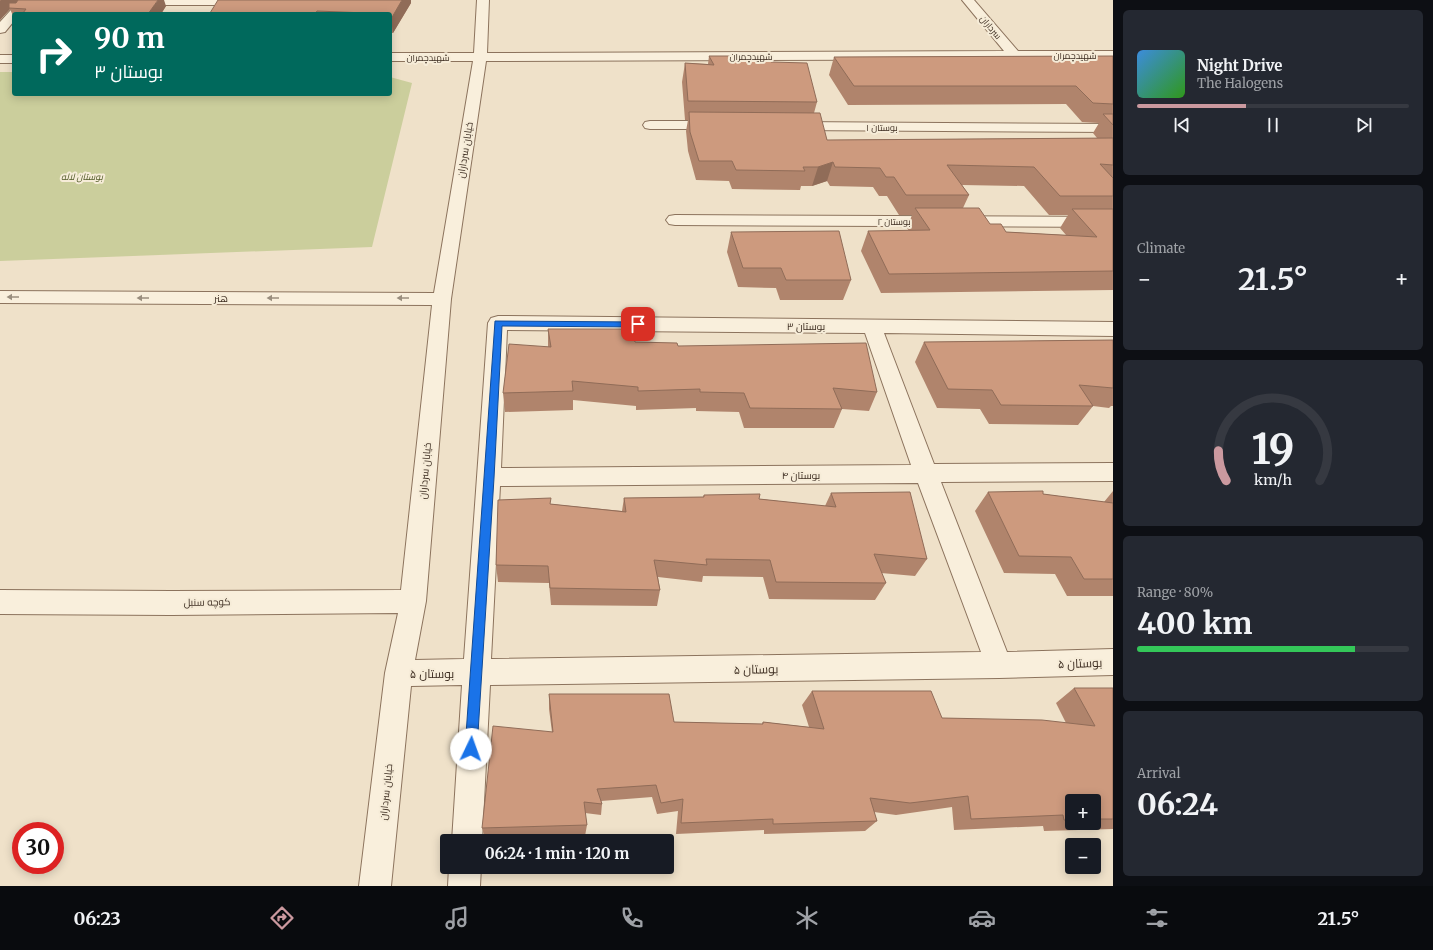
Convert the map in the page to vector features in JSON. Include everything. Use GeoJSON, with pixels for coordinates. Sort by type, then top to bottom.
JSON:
{"type":"FeatureCollection","features":[{"type":"Feature","properties":{"kind":"street"},"geometry":{"type":"LineString","coordinates":[[16,12],[27,0]]}},
{"type":"Feature","properties":{"kind":"street"},"geometry":{"type":"LineString","coordinates":[[119,0],[257,1]]}},
{"type":"Feature","properties":{"kind":"street","name":"خیابان سرداران"},"geometry":{"type":"LineString","coordinates":[[375,886],[399,673],[413,601],[442,298],[480,57],[483,0]]}},
{"type":"Feature","properties":{"kind":"street","name":"سرداران"},"geometry":{"type":"LineString","coordinates":[[968,0],[1014,55]]}},
{"type":"Feature","properties":{"kind":"street"},"geometry":{"type":"LineString","coordinates":[[212,12],[218,1]]}},
{"type":"Feature","properties":{"kind":"street"},"geometry":{"type":"LineString","coordinates":[[0,29],[12,16]]}},
{"type":"Feature","properties":{"kind":"street","name":"شهیدچمران"},"geometry":{"type":"LineString","coordinates":[[392,57],[1113,55]]}},
{"type":"Feature","properties":{"kind":"street"},"geometry":{"type":"LineString","coordinates":[[0,59],[12,59]]}},
{"type":"Feature","properties":{"kind":"street"},"geometry":{"type":"LineString","coordinates":[[650,125],[730,126]]}},
{"type":"Feature","properties":{"kind":"street","name":"بوستان ۱"},"geometry":{"type":"LineString","coordinates":[[778,126],[1113,128]]}},
{"type":"Feature","properties":{"kind":"street","name":"بوستان ۲"},"geometry":{"type":"LineString","coordinates":[[675,220],[1113,222]]}},
{"type":"Feature","properties":{"kind":"street","name":"هنر"},"geometry":{"type":"LineString","coordinates":[[0,297],[442,298]]}},
{"type":"Feature","properties":{"kind":"street","name":"بوستان ۳"},"geometry":{"type":"LineString","coordinates":[[490,478],[498,323],[1113,329]]}},
{"type":"Feature","properties":{"kind":"street"},"geometry":{"type":"LineString","coordinates":[[872,326],[926,474],[999,665]]}},
{"type":"Feature","properties":{"kind":"street","name":"بوستان ۴"},"geometry":{"type":"LineString","coordinates":[[490,478],[1113,472]]}},
{"type":"Feature","properties":{"kind":"street"},"geometry":{"type":"LineString","coordinates":[[466,834],[475,673],[490,478]]}},
{"type":"Feature","properties":{"kind":"street","name":"کوچه سنبل"},"geometry":{"type":"LineString","coordinates":[[0,602],[171,603],[413,601]]}},
{"type":"Feature","properties":{"kind":"street","name":"بوستان ۵"},"geometry":{"type":"LineString","coordinates":[[399,673],[999,665],[1113,662]]}},
{"type":"Feature","properties":{"kind":"street"},"geometry":{"type":"LineString","coordinates":[[464,886],[465,874]]}},
{"type":"Feature","properties":{"kind":"green space","name":"بوستان لاله"},"geometry":{"type":"Polygon","coordinates":[[[0,72],[12,72],[12,96],[392,96],[392,78],[412,83],[372,247],[0,261],[0,72]]]}},
{"type":"Feature","properties":{"kind":"building"},"geometry":{"type":"Polygon","coordinates":[[[18,0],[158,0],[149,12],[24,12],[26,9],[9,8],[9,3],[16,3],[18,0]]]}},
{"type":"Feature","properties":{"kind":"building"},"geometry":{"type":"Polygon","coordinates":[[[218,0],[402,0],[392,17],[392,12],[211,12],[218,0]]]}},
{"type":"Feature","properties":{"kind":"building"},"geometry":{"type":"Polygon","coordinates":[[[709,56],[767,56],[771,62],[807,63],[817,102],[688,101],[685,63],[714,65],[709,56]]]}},
{"type":"Feature","properties":{"kind":"building"},"geometry":{"type":"Polygon","coordinates":[[[1113,56],[1113,104],[1093,103],[1076,86],[854,86],[834,57],[1113,56]]]}},
{"type":"Feature","properties":{"kind":"building"},"geometry":{"type":"Polygon","coordinates":[[[689,112],[820,113],[827,140],[1113,138],[1113,165],[1100,164],[1113,178],[1113,196],[1060,196],[1034,167],[947,165],[969,195],[906,195],[894,177],[886,177],[880,168],[835,167],[833,162],[818,167],[803,167],[805,171],[736,170],[732,161],[699,161],[690,132],[689,112]]]}},
{"type":"Feature","properties":{"kind":"building"},"geometry":{"type":"Polygon","coordinates":[[[1103,114],[1113,114],[1113,125],[1103,114]]]}},
{"type":"Feature","properties":{"kind":"building"},"geometry":{"type":"Polygon","coordinates":[[[915,208],[979,208],[990,224],[1001,224],[1006,232],[1097,237],[1072,209],[1113,209],[1113,271],[889,274],[868,231],[930,230],[915,208]]]}},
{"type":"Feature","properties":{"kind":"building"},"geometry":{"type":"Polygon","coordinates":[[[839,231],[851,280],[786,280],[781,268],[743,268],[731,232],[839,231]]]}},
{"type":"Feature","properties":{"kind":"building"},"geometry":{"type":"Polygon","coordinates":[[[548,329],[632,329],[635,342],[677,343],[678,346],[866,343],[877,392],[833,388],[842,409],[750,408],[744,393],[700,392],[700,389],[638,391],[638,387],[572,381],[573,391],[503,393],[509,344],[551,347],[548,329]]]}},
{"type":"Feature","properties":{"kind":"building"},"geometry":{"type":"Polygon","coordinates":[[[1113,340],[1113,388],[1079,385],[1093,406],[1001,405],[992,390],[948,389],[924,342],[1113,340]]]}},
{"type":"Feature","properties":{"kind":"building"},"geometry":{"type":"Polygon","coordinates":[[[1043,491],[1043,494],[1113,503],[1113,579],[1084,579],[1071,557],[1019,556],[988,492],[1043,491]]]}},
{"type":"Feature","properties":{"kind":"building"},"geometry":{"type":"Polygon","coordinates":[[[910,492],[927,559],[874,554],[886,583],[776,582],[770,560],[706,559],[707,565],[654,560],[660,590],[550,588],[548,566],[496,565],[498,500],[551,498],[550,504],[626,512],[624,498],[704,497],[704,495],[760,494],[759,499],[836,507],[831,493],[910,492]]]}},
{"type":"Feature","properties":{"kind":"building"},"geometry":{"type":"Polygon","coordinates":[[[1074,688],[1113,688],[1113,819],[1101,819],[1101,794],[1065,794],[1065,820],[1063,815],[971,819],[968,796],[910,803],[870,798],[877,821],[773,824],[773,819],[681,823],[683,799],[661,803],[656,785],[597,789],[602,804],[584,802],[587,825],[482,828],[493,726],[553,732],[549,694],[669,694],[674,722],[763,724],[763,722],[824,729],[812,691],[931,691],[942,718],[1042,720],[1095,726],[1074,688]]]}},
{"type":"Feature","properties":{"kind":"route"},"geometry":{"type":"LineString","coordinates":[[471,749],[475,673],[490,478],[498,323],[638,324]]}}]}
